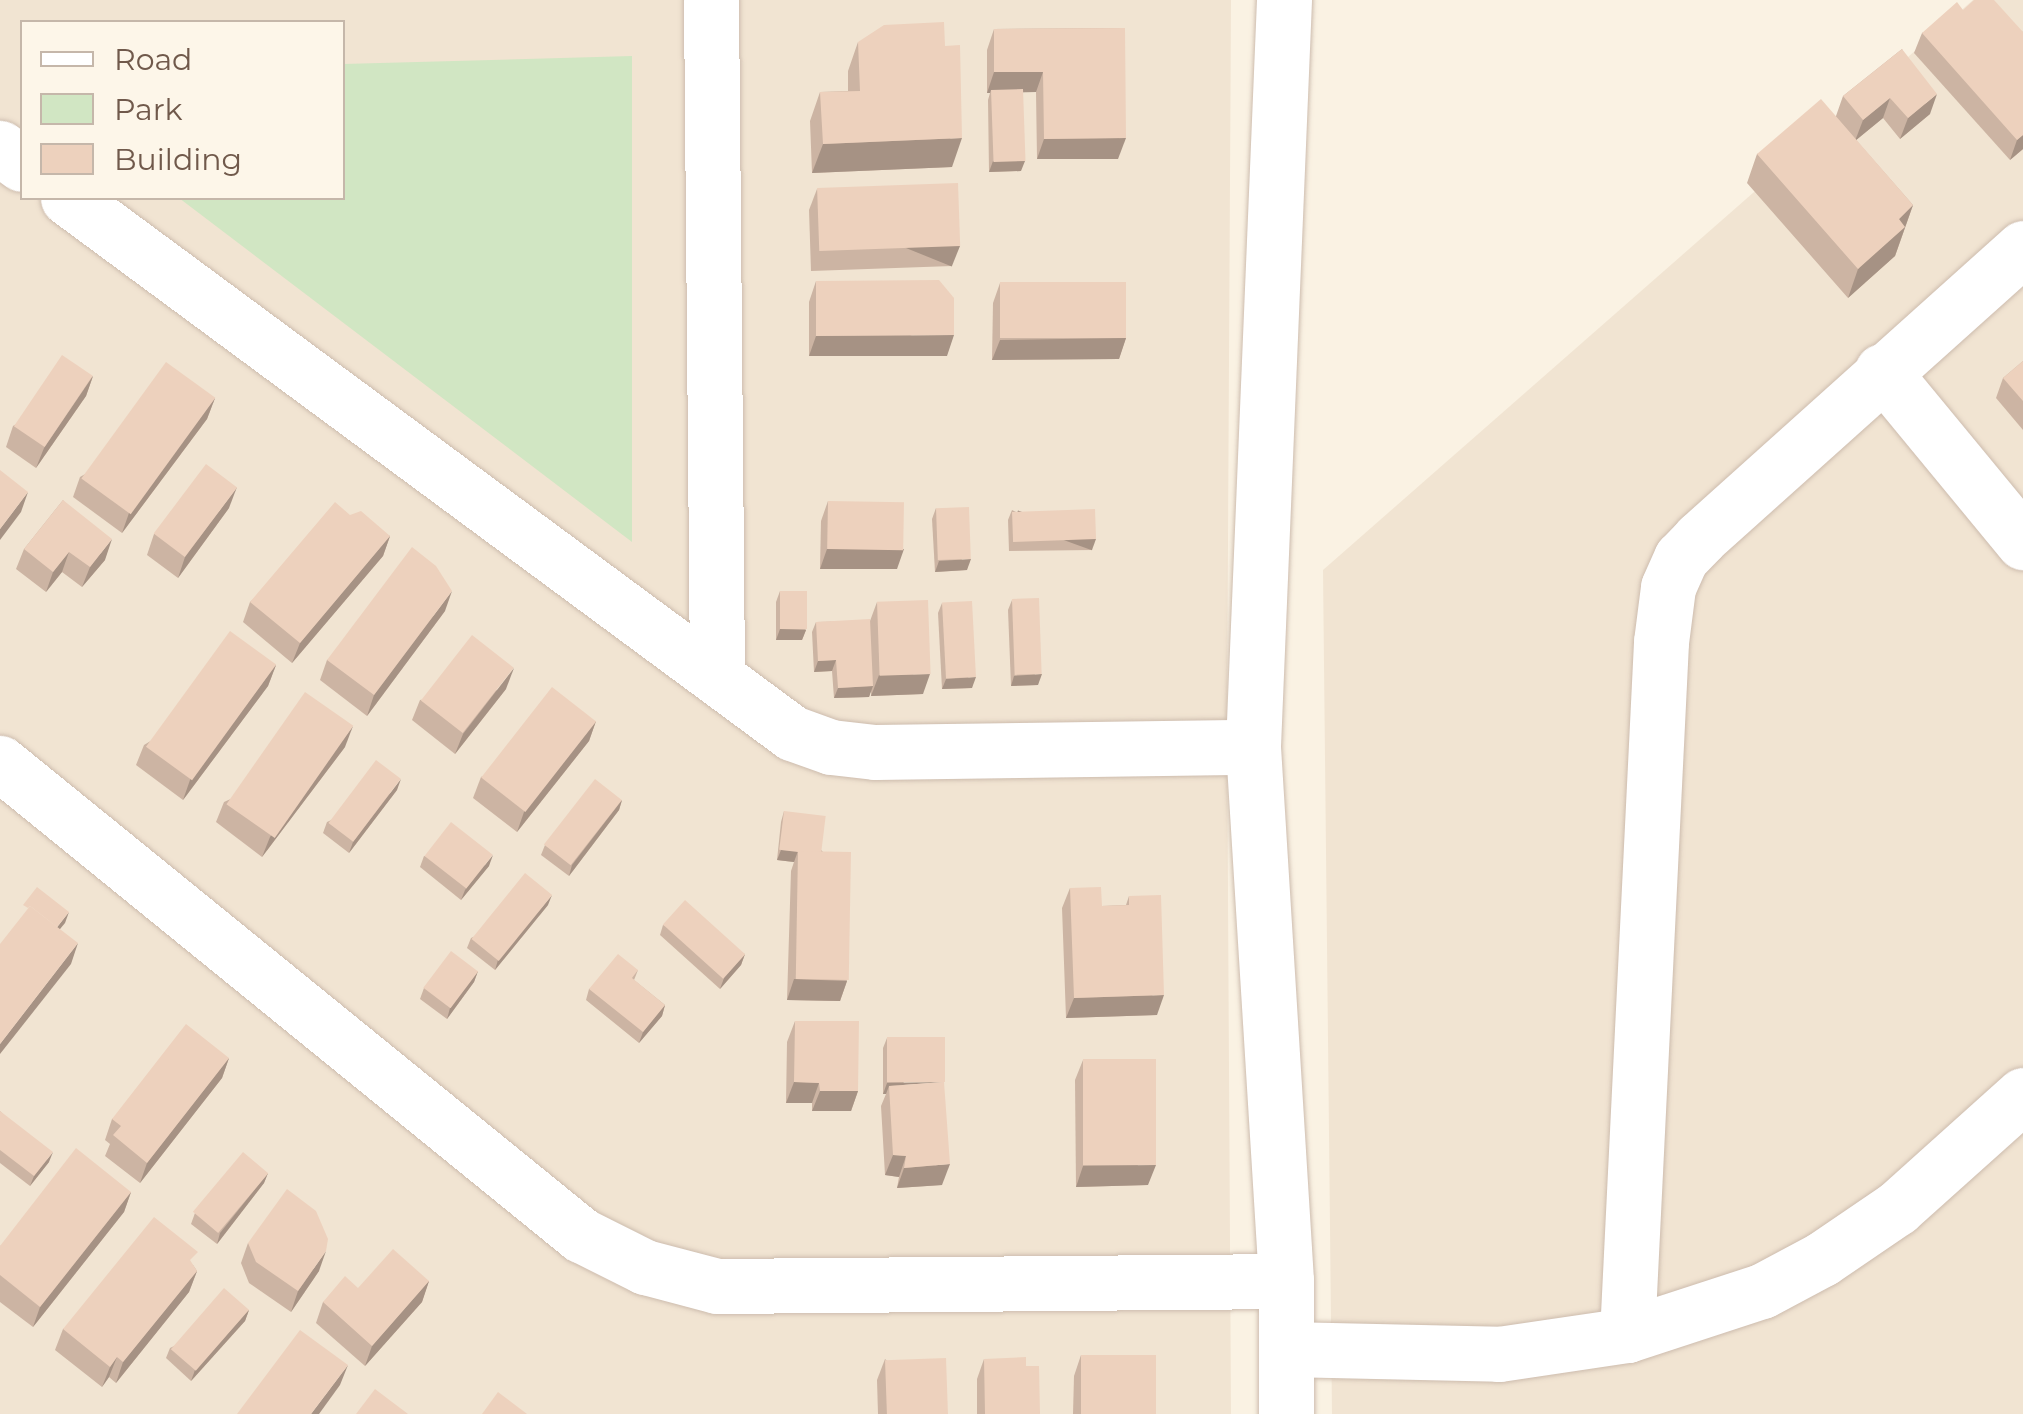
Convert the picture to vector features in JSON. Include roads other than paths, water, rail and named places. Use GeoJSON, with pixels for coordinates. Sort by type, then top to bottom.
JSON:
{"type":"FeatureCollection","features":[{"type":"Feature","properties":{"kind":"street"},"geometry":{"type":"LineString","coordinates":[[711,0],[717,677]]}},
{"type":"Feature","properties":{"kind":"street"},"geometry":{"type":"LineString","coordinates":[[1284,0],[1253,747],[1286,1282],[1286,1414]]}},
{"type":"Feature","properties":{"kind":"street"},"geometry":{"type":"LineString","coordinates":[[71,200],[792,732],[831,747],[874,752],[1253,747]]}},
{"type":"Feature","properties":{"kind":"street"},"geometry":{"type":"LineString","coordinates":[[1627,1335],[1661,642],[1668,587],[1681,558],[1700,538],[2023,248]]}},
{"type":"Feature","properties":{"kind":"street"},"geometry":{"type":"LineString","coordinates":[[1882,371],[2023,542]]}},
{"type":"Feature","properties":{"kind":"street"},"geometry":{"type":"LineString","coordinates":[[0,763],[582,1236],[644,1267],[718,1286],[1286,1282]]}},
{"type":"Feature","properties":{"kind":"street"},"geometry":{"type":"LineString","coordinates":[[1286,1349],[1499,1354],[1627,1335],[1762,1290],[1822,1259],[1897,1208],[2023,1095]]}}]}
